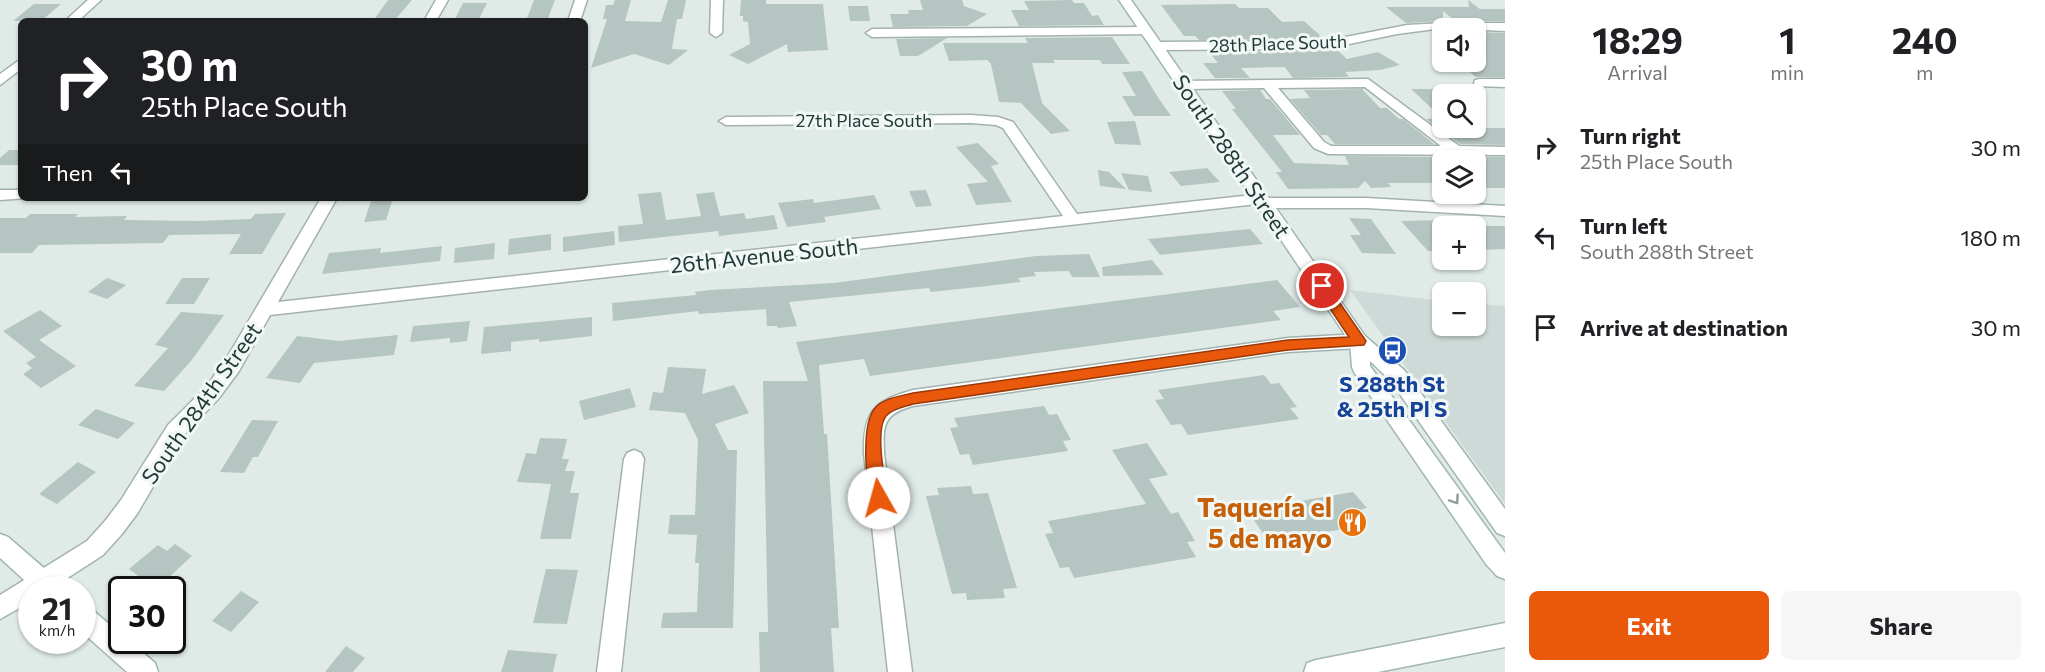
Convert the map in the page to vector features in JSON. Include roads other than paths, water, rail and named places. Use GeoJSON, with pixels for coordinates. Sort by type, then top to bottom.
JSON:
{"type":"FeatureCollection","features":[{"type":"Feature","properties":{"kind":"street"},"geometry":{"type":"LineString","coordinates":[[74,18],[95,0]]}},
{"type":"Feature","properties":{"kind":"street"},"geometry":{"type":"LineString","coordinates":[[432,18],[442,0]]}},
{"type":"Feature","properties":{"kind":"street"},"geometry":{"type":"LineString","coordinates":[[575,18],[581,0]]}},
{"type":"Feature","properties":{"kind":"street"},"geometry":{"type":"LineString","coordinates":[[716,33],[717,0]]}},
{"type":"Feature","properties":{"kind":"street","name":"South 288th Street"},"geometry":{"type":"LineString","coordinates":[[1125,0],[1359,341],[1396,375],[1505,526]]}},
{"type":"Feature","properties":{"kind":"street","name":"28th Place South"},"geometry":{"type":"LineString","coordinates":[[1157,46],[1325,45],[1410,29],[1505,27]]}},
{"type":"Feature","properties":{"kind":"street"},"geometry":{"type":"LineString","coordinates":[[872,33],[1146,31]]}},
{"type":"Feature","properties":{"kind":"street"},"geometry":{"type":"LineString","coordinates":[[1,80],[18,66]]}},
{"type":"Feature","properties":{"kind":"street"},"geometry":{"type":"LineString","coordinates":[[1,80],[18,77]]}},
{"type":"Feature","properties":{"kind":"street"},"geometry":{"type":"LineString","coordinates":[[1183,85],[1368,83],[1455,150]]}},
{"type":"Feature","properties":{"kind":"street"},"geometry":{"type":"LineString","coordinates":[[1480,83],[1505,83]]}},
{"type":"Feature","properties":{"kind":"street"},"geometry":{"type":"LineString","coordinates":[[1268,84],[1319,145],[1325,149],[1432,151]]}},
{"type":"Feature","properties":{"kind":"street","name":"27th Place South"},"geometry":{"type":"LineString","coordinates":[[726,121],[978,119],[1001,121],[1017,136],[1074,221]]}},
{"type":"Feature","properties":{"kind":"street"},"geometry":{"type":"LineString","coordinates":[[1486,151],[1505,151]]}},
{"type":"Feature","properties":{"kind":"street"},"geometry":{"type":"LineString","coordinates":[[0,195],[18,195]]}},
{"type":"Feature","properties":{"kind":"street","name":"South 284th Street"},"geometry":{"type":"LineString","coordinates":[[59,576],[95,548],[113,528],[129,507],[162,450],[185,419],[212,393],[232,366],[327,201]]}},
{"type":"Feature","properties":{"kind":"street","name":"26th Avenue South"},"geometry":{"type":"LineString","coordinates":[[266,309],[1263,201],[1370,203],[1505,211]]}},
{"type":"Feature","properties":{"kind":"street"},"geometry":{"type":"LineString","coordinates":[[900,672],[874,453],[874,425],[880,412],[896,402],[924,397],[1288,345],[1359,341]]}},
{"type":"Feature","properties":{"kind":"street","name":"South 288th Street"},"geometry":{"type":"LineString","coordinates":[[1359,341],[1361,367],[1489,550],[1505,569]]}},
{"type":"Feature","properties":{"kind":"street"},"geometry":{"type":"LineString","coordinates":[[609,672],[634,459]]}},
{"type":"Feature","properties":{"kind":"street"},"geometry":{"type":"LineString","coordinates":[[0,544],[37,576]]}},
{"type":"Feature","properties":{"kind":"street","name":"South 284th Street"},"geometry":{"type":"LineString","coordinates":[[0,608],[18,599]]}},
{"type":"Feature","properties":{"kind":"street"},"geometry":{"type":"LineString","coordinates":[[96,628],[146,672]]}},
{"type":"Feature","properties":{"kind":"street"},"geometry":{"type":"LineString","coordinates":[[1316,672],[1505,635]]}},
{"type":"Feature","properties":{"kind":"place","name":"S 288th St & 25th Pl S"},"geometry":{"type":"Point","coordinates":[1392,351]}},
{"type":"Feature","properties":{"kind":"place","name":"Taquería el 5 de mayo"},"geometry":{"type":"Point","coordinates":[1353,522]}}]}
